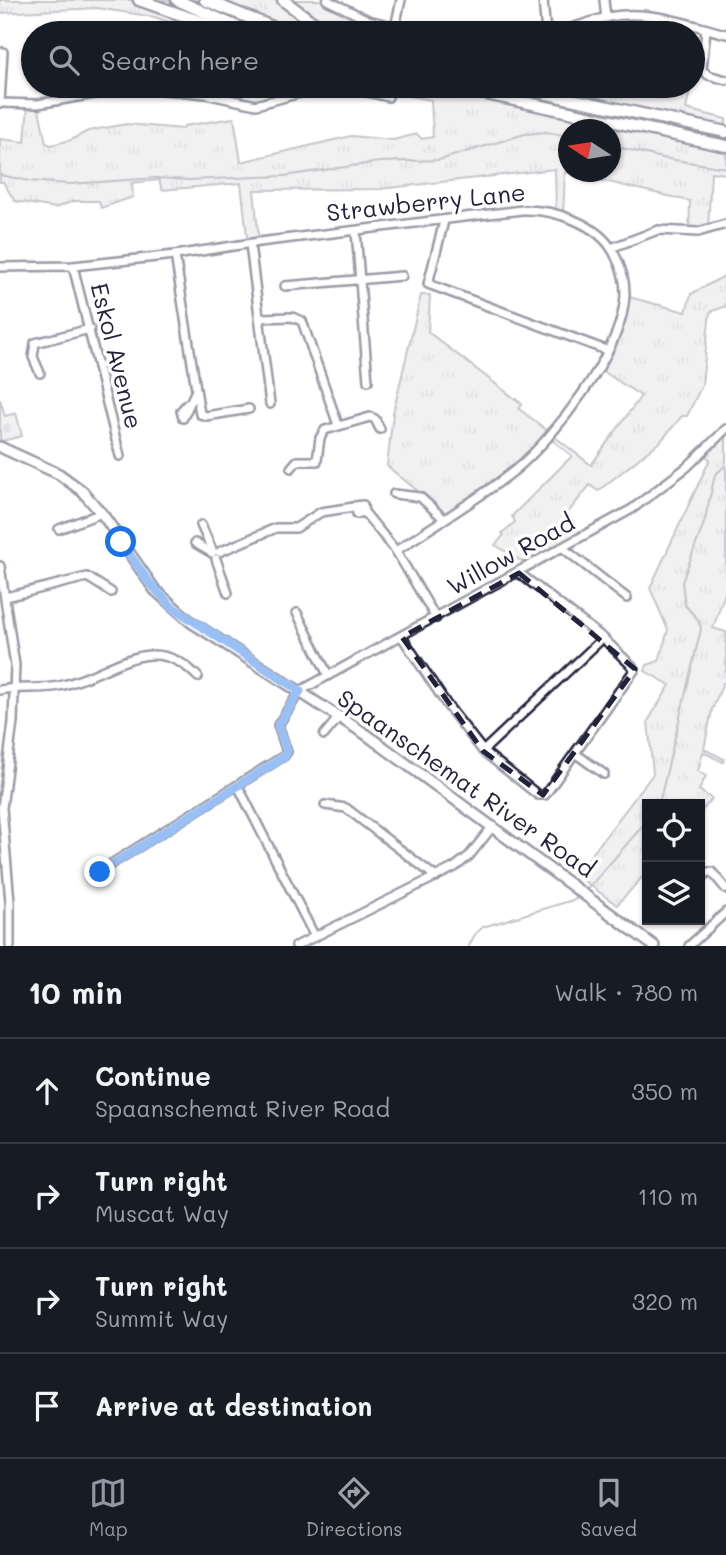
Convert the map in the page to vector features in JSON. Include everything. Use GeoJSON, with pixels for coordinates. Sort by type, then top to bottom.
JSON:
{"type":"FeatureCollection","features":[{"type":"Feature","properties":{"kind":"highway"},"geometry":{"type":"LineString","coordinates":[[139,0],[199,21]]}},
{"type":"Feature","properties":{"kind":"highway"},"geometry":{"type":"LineString","coordinates":[[177,0],[224,21]]}},
{"type":"Feature","properties":{"kind":"highway"},"geometry":{"type":"LineString","coordinates":[[205,0],[257,21]]}},
{"type":"Feature","properties":{"kind":"highway"},"geometry":{"type":"LineString","coordinates":[[283,0],[311,21]]}},
{"type":"Feature","properties":{"kind":"highway"},"geometry":{"type":"LineString","coordinates":[[505,98],[726,146]]}},
{"type":"Feature","properties":{"kind":"highway"},"geometry":{"type":"LineString","coordinates":[[566,98],[726,132]]}},
{"type":"Feature","properties":{"kind":"main road","name":"Spaanschemat River Road"},"geometry":{"type":"LineString","coordinates":[[0,447],[59,474],[89,498],[143,575],[163,599],[191,622],[340,717],[493,825],[654,946]]}},
{"type":"Feature","properties":{"kind":"street"},"geometry":{"type":"LineString","coordinates":[[327,0],[350,13],[376,21]]}},
{"type":"Feature","properties":{"kind":"street"},"geometry":{"type":"LineString","coordinates":[[396,21],[401,0]]}},
{"type":"Feature","properties":{"kind":"street"},"geometry":{"type":"LineString","coordinates":[[543,0],[545,21]]}},
{"type":"Feature","properties":{"kind":"street"},"geometry":{"type":"LineString","coordinates":[[604,0],[606,18]]}},
{"type":"Feature","properties":{"kind":"street"},"geometry":{"type":"LineString","coordinates":[[596,21],[606,18],[659,16],[677,21]]}},
{"type":"Feature","properties":{"kind":"street"},"geometry":{"type":"LineString","coordinates":[[705,39],[706,29],[726,34]]}},
{"type":"Feature","properties":{"kind":"street"},"geometry":{"type":"LineString","coordinates":[[2,52],[0,103],[28,105],[65,98]]}},
{"type":"Feature","properties":{"kind":"street"},"geometry":{"type":"LineString","coordinates":[[705,74],[726,80]]}},
{"type":"Feature","properties":{"kind":"street"},"geometry":{"type":"LineString","coordinates":[[222,98],[251,105],[279,98]]}},
{"type":"Feature","properties":{"kind":"street","name":"Strawberry Lane"},"geometry":{"type":"LineString","coordinates":[[0,267],[73,265],[175,256],[522,210],[551,211],[602,237],[611,248]]}},
{"type":"Feature","properties":{"kind":"street"},"geometry":{"type":"LineString","coordinates":[[444,221],[428,284],[606,349]]}},
{"type":"Feature","properties":{"kind":"street"},"geometry":{"type":"LineString","coordinates":[[396,551],[527,458],[580,398],[622,313],[625,296],[620,268],[611,248],[658,230],[698,232],[726,223]]}},
{"type":"Feature","properties":{"kind":"street"},"geometry":{"type":"LineString","coordinates":[[356,230],[368,380]]}},
{"type":"Feature","properties":{"kind":"street"},"geometry":{"type":"LineString","coordinates":[[250,244],[271,404]]}},
{"type":"Feature","properties":{"kind":"street"},"geometry":{"type":"LineString","coordinates":[[175,256],[202,416],[249,409]]}},
{"type":"Feature","properties":{"kind":"street","name":"Eskol Avenue"},"geometry":{"type":"LineString","coordinates":[[73,265],[120,456]]}},
{"type":"Feature","properties":{"kind":"street"},"geometry":{"type":"LineString","coordinates":[[285,286],[402,276]]}},
{"type":"Feature","properties":{"kind":"street"},"geometry":{"type":"LineString","coordinates":[[260,321],[292,317],[302,321],[338,425]]}},
{"type":"Feature","properties":{"kind":"street"},"geometry":{"type":"LineString","coordinates":[[40,373],[33,357],[35,343],[90,329]]}},
{"type":"Feature","properties":{"kind":"street"},"geometry":{"type":"LineString","coordinates":[[187,404],[196,390]]}},
{"type":"Feature","properties":{"kind":"street"},"geometry":{"type":"LineString","coordinates":[[291,468],[297,461],[317,461],[322,431],[370,417],[375,419],[380,429]]}},
{"type":"Feature","properties":{"kind":"street","name":"Willow Road"},"geometry":{"type":"LineString","coordinates":[[300,691],[519,573],[646,499],[726,429]]}},
{"type":"Feature","properties":{"kind":"street"},"geometry":{"type":"LineString","coordinates":[[394,494],[420,497],[443,518]]}},
{"type":"Feature","properties":{"kind":"street"},"geometry":{"type":"LineString","coordinates":[[215,554],[276,528],[296,527],[321,512],[353,507],[356,514],[364,512],[396,551],[436,618]]}},
{"type":"Feature","properties":{"kind":"street"},"geometry":{"type":"LineString","coordinates":[[59,529],[102,513]]}},
{"type":"Feature","properties":{"kind":"street"},"geometry":{"type":"LineString","coordinates":[[201,525],[215,554],[228,593]]}},
{"type":"Feature","properties":{"kind":"street"},"geometry":{"type":"LineString","coordinates":[[195,543],[215,554]]}},
{"type":"Feature","properties":{"kind":"street"},"geometry":{"type":"LineString","coordinates":[[563,548],[627,598]]}},
{"type":"Feature","properties":{"kind":"street"},"geometry":{"type":"LineString","coordinates":[[0,566],[13,638],[15,688],[2,808],[10,902],[10,946]]}},
{"type":"Feature","properties":{"kind":"street"},"geometry":{"type":"LineString","coordinates":[[402,637],[447,705],[483,751],[541,795],[547,793],[635,671],[633,664],[603,638],[519,573]]}},
{"type":"Feature","properties":{"kind":"street"},"geometry":{"type":"LineString","coordinates":[[6,597],[87,578],[111,592]]}},
{"type":"Feature","properties":{"kind":"street"},"geometry":{"type":"LineString","coordinates":[[297,613],[328,676]]}},
{"type":"Feature","properties":{"kind":"street"},"geometry":{"type":"LineString","coordinates":[[483,751],[603,638]]}},
{"type":"Feature","properties":{"kind":"street"},"geometry":{"type":"LineString","coordinates":[[0,690],[66,684],[146,654],[177,660],[198,677]]}},
{"type":"Feature","properties":{"kind":"street"},"geometry":{"type":"LineString","coordinates":[[100,872],[284,757],[287,751],[278,725],[300,691]]}},
{"type":"Feature","properties":{"kind":"street"},"geometry":{"type":"LineString","coordinates":[[324,736],[340,717]]}},
{"type":"Feature","properties":{"kind":"street"},"geometry":{"type":"LineString","coordinates":[[576,754],[604,774]]}},
{"type":"Feature","properties":{"kind":"street"},"geometry":{"type":"LineString","coordinates":[[238,786],[315,937]]}},
{"type":"Feature","properties":{"kind":"street"},"geometry":{"type":"LineString","coordinates":[[325,805],[346,808],[436,877]]}},
{"type":"Feature","properties":{"kind":"street"},"geometry":{"type":"LineString","coordinates":[[296,946],[461,864],[493,825]]}},
{"type":"Feature","properties":{"kind":"street"},"geometry":{"type":"LineString","coordinates":[[705,874],[712,872],[726,889]]}},
{"type":"Feature","properties":{"kind":"street"},"geometry":{"type":"LineString","coordinates":[[689,946],[726,912]]}},
{"type":"Feature","properties":{"kind":"highlighted area"},"geometry":{"type":"Polygon","coordinates":[[[519,573],[635,669],[543,795],[483,751],[402,637],[519,573]]]}},
{"type":"Feature","properties":{"kind":"green space"},"geometry":{"type":"Polygon","coordinates":[[[0,0],[327,0],[340,8],[383,21],[166,21],[97,8],[0,13],[0,0]]]}},
{"type":"Feature","properties":{"kind":"green space"},"geometry":{"type":"Polygon","coordinates":[[[420,98],[688,98],[686,109],[726,119],[726,174],[711,172],[708,229],[689,232],[690,201],[608,182],[621,182],[621,119],[558,119],[558,182],[565,182],[563,215],[556,213],[555,169],[380,189],[254,190],[259,242],[248,245],[241,183],[162,190],[159,180],[132,183],[133,197],[101,208],[99,201],[74,201],[55,208],[15,201],[3,182],[0,182],[0,139],[25,142],[28,105],[38,104],[46,143],[51,145],[71,140],[88,131],[127,124],[183,129],[184,126],[234,118],[241,162],[351,136],[393,140],[417,134],[422,139],[433,137],[431,100],[420,98]]]}},
{"type":"Feature","properties":{"kind":"green space"},"geometry":{"type":"Polygon","coordinates":[[[726,275],[726,306],[710,312],[702,385],[687,416],[682,416],[661,441],[598,491],[590,485],[565,516],[584,536],[530,566],[495,545],[504,535],[502,533],[515,522],[512,516],[572,456],[547,436],[550,433],[591,465],[641,396],[598,368],[619,324],[625,296],[686,312],[691,294],[726,275]]]}},
{"type":"Feature","properties":{"kind":"green space"},"geometry":{"type":"Polygon","coordinates":[[[421,295],[430,295],[428,332],[522,404],[519,409],[548,431],[519,463],[446,514],[387,466],[393,413],[421,295]]]}},
{"type":"Feature","properties":{"kind":"green space"},"geometry":{"type":"Polygon","coordinates":[[[0,399],[5,416],[16,413],[22,436],[3,441],[0,439],[0,399]]]}},
{"type":"Feature","properties":{"kind":"green space"},"geometry":{"type":"Polygon","coordinates":[[[726,429],[726,590],[713,628],[726,632],[726,683],[723,683],[712,710],[704,749],[724,759],[723,762],[703,752],[698,771],[706,776],[699,790],[712,799],[705,807],[705,799],[642,799],[642,878],[617,905],[576,875],[653,774],[648,721],[670,685],[645,671],[647,665],[659,661],[668,630],[650,588],[710,459],[701,453],[726,429]]]}},
{"type":"Feature","properties":{"kind":"waterway"},"geometry":{"type":"LineString","coordinates":[[0,175],[29,181],[70,184],[156,178],[189,180],[284,176],[379,162],[439,160],[525,134],[546,132],[558,134]]}},
{"type":"Feature","properties":{"kind":"waterway"},"geometry":{"type":"LineString","coordinates":[[621,148],[662,158],[726,168]]}},
{"type":"Feature","properties":{"kind":"waterway"},"geometry":{"type":"LineString","coordinates":[[660,799],[701,629],[699,621],[685,605],[682,582],[704,523],[715,475],[726,465]]}},
{"type":"Feature","properties":{"kind":"waterway"},"geometry":{"type":"LineString","coordinates":[[585,892],[642,827]]}},
{"type":"Feature","properties":{"kind":"waterway"},"geometry":{"type":"LineString","coordinates":[[469,946],[475,934],[483,927],[583,897]]}},
{"type":"Feature","properties":{"kind":"route"},"geometry":{"type":"LineString","coordinates":[[100,872],[284,757],[287,751],[278,733],[278,725],[300,691],[191,622],[171,606],[148,581],[121,542]]}}]}
